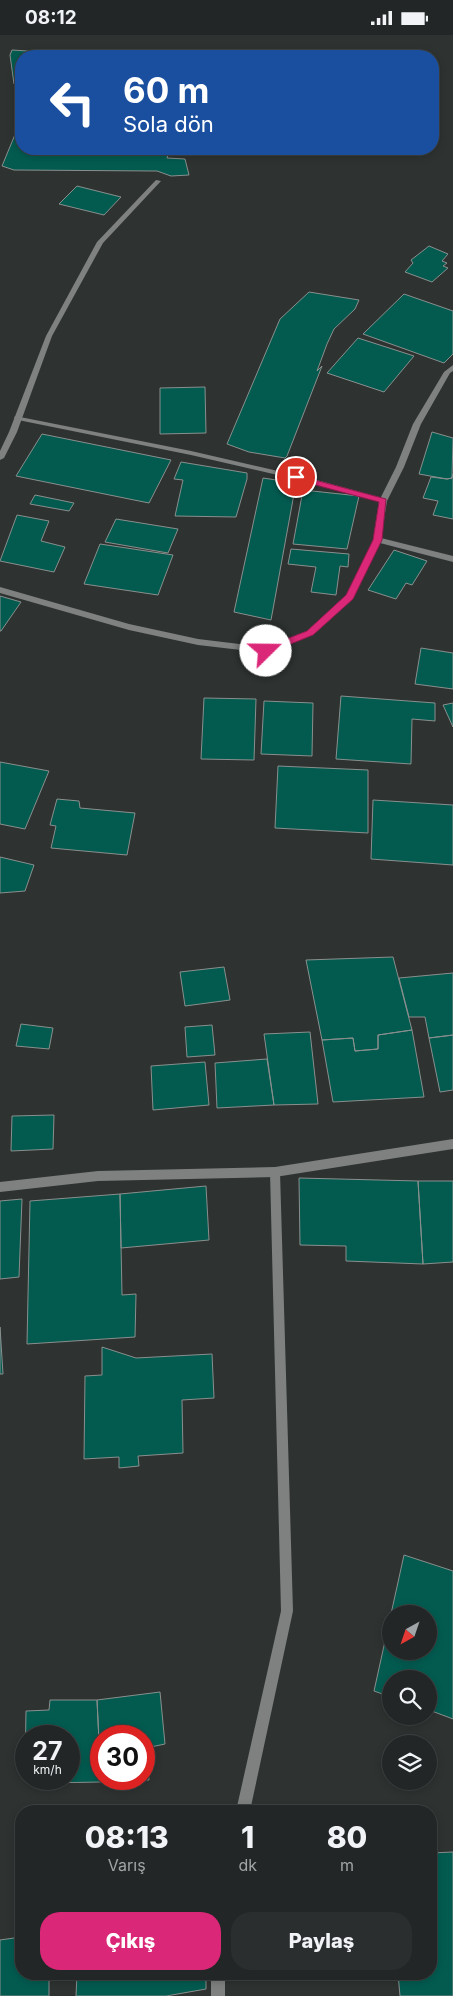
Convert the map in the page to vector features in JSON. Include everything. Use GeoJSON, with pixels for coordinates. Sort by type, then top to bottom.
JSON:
{"type":"FeatureCollection","features":[{"type":"Feature","properties":{"kind":"street"},"geometry":{"type":"LineString","coordinates":[[0,458],[18,418],[49,335],[100,242],[158,181]]}},
{"type":"Feature","properties":{"kind":"street"},"geometry":{"type":"LineString","coordinates":[[0,590],[129,627],[198,642],[266,651],[310,633],[350,597],[377,540],[383,501],[400,467],[417,424],[447,372],[453,367]]}},
{"type":"Feature","properties":{"kind":"street"},"geometry":{"type":"LineString","coordinates":[[18,418],[191,453],[313,481],[383,501]]}},
{"type":"Feature","properties":{"kind":"street"},"geometry":{"type":"LineString","coordinates":[[377,540],[453,559]]}},
{"type":"Feature","properties":{"kind":"street"},"geometry":{"type":"LineString","coordinates":[[0,1187],[98,1176],[275,1172],[453,1144]]}},
{"type":"Feature","properties":{"kind":"street"},"geometry":{"type":"LineString","coordinates":[[244,1805],[287,1611],[275,1172]]}},
{"type":"Feature","properties":{"kind":"street"},"geometry":{"type":"LineString","coordinates":[[218,1980],[218,1996]]}},
{"type":"Feature","properties":{"kind":"building"},"geometry":{"type":"Polygon","coordinates":[[[12,50],[15,50],[15,84],[14,84],[10,55],[12,50]]]}},
{"type":"Feature","properties":{"kind":"building"},"geometry":{"type":"Polygon","coordinates":[[[15,135],[15,155],[168,155],[167,158],[185,159],[189,175],[171,176],[157,171],[14,170],[2,166],[15,135]]]}},
{"type":"Feature","properties":{"kind":"building"},"geometry":{"type":"Polygon","coordinates":[[[77,186],[121,197],[104,215],[59,204],[77,186]]]}},
{"type":"Feature","properties":{"kind":"building"},"geometry":{"type":"Polygon","coordinates":[[[429,246],[448,254],[442,261],[447,263],[443,266],[448,268],[432,282],[405,272],[413,263],[411,260],[429,246]]]}},
{"type":"Feature","properties":{"kind":"building"},"geometry":{"type":"Polygon","coordinates":[[[309,292],[359,300],[355,309],[334,329],[327,344],[317,371],[322,366],[287,456],[285,458],[249,452],[227,444],[280,319],[309,292]]]}},
{"type":"Feature","properties":{"kind":"building"},"geometry":{"type":"Polygon","coordinates":[[[404,294],[453,311],[453,354],[444,363],[363,334],[404,294]]]}},
{"type":"Feature","properties":{"kind":"building"},"geometry":{"type":"Polygon","coordinates":[[[358,338],[414,356],[384,392],[327,373],[358,338]]]}},
{"type":"Feature","properties":{"kind":"building"},"geometry":{"type":"Polygon","coordinates":[[[205,387],[206,433],[160,434],[160,388],[205,387]]]}},
{"type":"Feature","properties":{"kind":"building"},"geometry":{"type":"Polygon","coordinates":[[[432,432],[453,438],[452,478],[447,479],[419,474],[432,432]]]}},
{"type":"Feature","properties":{"kind":"building"},"geometry":{"type":"Polygon","coordinates":[[[42,434],[171,460],[149,503],[16,476],[42,434]]]}},
{"type":"Feature","properties":{"kind":"building"},"geometry":{"type":"Polygon","coordinates":[[[181,462],[247,473],[236,517],[175,516],[183,480],[174,479],[181,462]]]}},
{"type":"Feature","properties":{"kind":"building"},"geometry":{"type":"Polygon","coordinates":[[[453,474],[453,519],[433,515],[438,501],[423,498],[431,477],[447,479],[452,478],[453,474]]]}},
{"type":"Feature","properties":{"kind":"building"},"geometry":{"type":"Polygon","coordinates":[[[263,478],[296,483],[271,620],[234,612],[263,478]]]}},
{"type":"Feature","properties":{"kind":"building"},"geometry":{"type":"Polygon","coordinates":[[[303,490],[359,496],[347,549],[293,544],[303,490]]]}},
{"type":"Feature","properties":{"kind":"building"},"geometry":{"type":"Polygon","coordinates":[[[35,495],[74,503],[69,511],[30,504],[35,495]]]}},
{"type":"Feature","properties":{"kind":"building"},"geometry":{"type":"Polygon","coordinates":[[[17,515],[49,521],[41,541],[65,547],[54,572],[0,561],[17,515]]]}},
{"type":"Feature","properties":{"kind":"building"},"geometry":{"type":"Polygon","coordinates":[[[116,519],[178,529],[168,553],[105,542],[116,519]]]}},
{"type":"Feature","properties":{"kind":"building"},"geometry":{"type":"Polygon","coordinates":[[[100,544],[173,555],[158,595],[84,584],[100,544]]]}},
{"type":"Feature","properties":{"kind":"building"},"geometry":{"type":"Polygon","coordinates":[[[291,549],[349,554],[348,567],[340,566],[336,595],[311,592],[316,567],[288,564],[291,549]]]}},
{"type":"Feature","properties":{"kind":"building"},"geometry":{"type":"Polygon","coordinates":[[[394,550],[427,561],[412,585],[406,583],[396,599],[368,590],[394,550]]]}},
{"type":"Feature","properties":{"kind":"building"},"geometry":{"type":"Polygon","coordinates":[[[0,596],[21,602],[1,631],[0,631],[0,596]]]}},
{"type":"Feature","properties":{"kind":"building"},"geometry":{"type":"Polygon","coordinates":[[[421,648],[453,653],[453,689],[415,684],[421,648]]]}},
{"type":"Feature","properties":{"kind":"building"},"geometry":{"type":"Polygon","coordinates":[[[341,696],[435,703],[435,721],[412,719],[411,764],[336,759],[341,696]]]}},
{"type":"Feature","properties":{"kind":"building"},"geometry":{"type":"Polygon","coordinates":[[[204,698],[256,699],[254,760],[201,759],[204,698]]]}},
{"type":"Feature","properties":{"kind":"building"},"geometry":{"type":"Polygon","coordinates":[[[264,701],[313,703],[312,756],[261,754],[264,701]]]}},
{"type":"Feature","properties":{"kind":"building"},"geometry":{"type":"Polygon","coordinates":[[[453,703],[453,727],[443,705],[453,703]]]}},
{"type":"Feature","properties":{"kind":"building"},"geometry":{"type":"Polygon","coordinates":[[[0,762],[49,771],[25,829],[0,824],[0,762]]]}},
{"type":"Feature","properties":{"kind":"building"},"geometry":{"type":"Polygon","coordinates":[[[278,766],[368,770],[368,833],[275,828],[278,766]]]}},
{"type":"Feature","properties":{"kind":"building"},"geometry":{"type":"Polygon","coordinates":[[[57,799],[79,801],[80,808],[135,813],[127,855],[51,848],[56,826],[50,825],[57,799]]]}},
{"type":"Feature","properties":{"kind":"building"},"geometry":{"type":"Polygon","coordinates":[[[373,800],[453,805],[453,865],[371,859],[373,800]]]}},
{"type":"Feature","properties":{"kind":"building"},"geometry":{"type":"Polygon","coordinates":[[[0,857],[34,865],[25,891],[0,893],[0,857]]]}},
{"type":"Feature","properties":{"kind":"building"},"geometry":{"type":"Polygon","coordinates":[[[393,957],[412,1030],[378,1035],[378,1049],[355,1051],[353,1038],[322,1040],[306,960],[393,957]]]}},
{"type":"Feature","properties":{"kind":"building"},"geometry":{"type":"Polygon","coordinates":[[[224,967],[230,1000],[185,1006],[180,972],[224,967]]]}},
{"type":"Feature","properties":{"kind":"building"},"geometry":{"type":"Polygon","coordinates":[[[453,973],[453,1035],[429,1038],[425,1017],[409,1017],[399,978],[453,973]]]}},
{"type":"Feature","properties":{"kind":"building"},"geometry":{"type":"Polygon","coordinates":[[[21,1024],[53,1028],[49,1049],[16,1046],[21,1024]]]}},
{"type":"Feature","properties":{"kind":"building"},"geometry":{"type":"Polygon","coordinates":[[[212,1025],[215,1055],[187,1057],[185,1027],[212,1025]]]}},
{"type":"Feature","properties":{"kind":"building"},"geometry":{"type":"Polygon","coordinates":[[[412,1030],[424,1097],[333,1102],[322,1040],[353,1038],[355,1051],[378,1049],[378,1035],[412,1030]]]}},
{"type":"Feature","properties":{"kind":"building"},"geometry":{"type":"Polygon","coordinates":[[[310,1032],[318,1104],[274,1105],[264,1034],[310,1032]]]}},
{"type":"Feature","properties":{"kind":"building"},"geometry":{"type":"Polygon","coordinates":[[[453,1035],[453,1090],[440,1092],[429,1038],[453,1035]]]}},
{"type":"Feature","properties":{"kind":"building"},"geometry":{"type":"Polygon","coordinates":[[[267,1059],[274,1105],[217,1108],[215,1063],[267,1059]]]}},
{"type":"Feature","properties":{"kind":"building"},"geometry":{"type":"Polygon","coordinates":[[[205,1062],[209,1105],[153,1110],[151,1066],[205,1062]]]}},
{"type":"Feature","properties":{"kind":"building"},"geometry":{"type":"Polygon","coordinates":[[[54,1115],[53,1149],[11,1151],[12,1116],[54,1115]]]}},
{"type":"Feature","properties":{"kind":"building"},"geometry":{"type":"Polygon","coordinates":[[[299,1178],[418,1181],[423,1264],[346,1261],[346,1246],[300,1245],[299,1178]]]}},
{"type":"Feature","properties":{"kind":"building"},"geometry":{"type":"Polygon","coordinates":[[[418,1181],[453,1181],[453,1262],[423,1264],[418,1181]]]}},
{"type":"Feature","properties":{"kind":"building"},"geometry":{"type":"Polygon","coordinates":[[[206,1186],[209,1240],[121,1248],[120,1194],[206,1186]]]}},
{"type":"Feature","properties":{"kind":"building"},"geometry":{"type":"Polygon","coordinates":[[[120,1194],[122,1295],[136,1294],[135,1337],[27,1344],[30,1201],[120,1194]]]}},
{"type":"Feature","properties":{"kind":"building"},"geometry":{"type":"Polygon","coordinates":[[[22,1199],[19,1277],[0,1279],[0,1201],[22,1199]]]}},
{"type":"Feature","properties":{"kind":"building"},"geometry":{"type":"Polygon","coordinates":[[[0,1327],[3,1374],[0,1374],[0,1327]]]}},
{"type":"Feature","properties":{"kind":"building"},"geometry":{"type":"Polygon","coordinates":[[[102,1347],[136,1358],[212,1354],[214,1398],[182,1400],[183,1453],[138,1456],[139,1466],[119,1468],[119,1457],[84,1459],[85,1376],[102,1375],[102,1347]]]}},
{"type":"Feature","properties":{"kind":"building"},"geometry":{"type":"Polygon","coordinates":[[[404,1555],[453,1571],[453,1719],[437,1713],[437,1670],[382,1670],[382,1694],[374,1691],[382,1655],[382,1660],[438,1660],[438,1605],[393,1605],[404,1555]]]}},
{"type":"Feature","properties":{"kind":"building"},"geometry":{"type":"Polygon","coordinates":[[[160,1692],[165,1744],[155,1746],[155,1725],[98,1725],[97,1700],[160,1692]]]}},
{"type":"Feature","properties":{"kind":"building"},"geometry":{"type":"Polygon","coordinates":[[[50,1700],[97,1700],[98,1725],[90,1725],[90,1782],[80,1782],[80,1725],[26,1725],[26,1711],[49,1710],[50,1700]]]}},
{"type":"Feature","properties":{"kind":"building"},"geometry":{"type":"Polygon","coordinates":[[[453,1852],[453,1996],[400,1996],[399,1980],[437,1980],[437,1853],[453,1852]]]}},
{"type":"Feature","properties":{"kind":"building"},"geometry":{"type":"Polygon","coordinates":[[[15,1938],[15,1980],[49,1980],[49,1996],[0,1996],[0,1940],[15,1938]]]}},
{"type":"Feature","properties":{"kind":"building"},"geometry":{"type":"Polygon","coordinates":[[[77,1980],[206,1980],[206,1989],[166,1996],[76,1996],[77,1980]]]}},
{"type":"Feature","properties":{"kind":"route"},"geometry":{"type":"LineString","coordinates":[[266,651],[310,633],[350,597],[377,540],[383,501],[296,477]]}}]}
